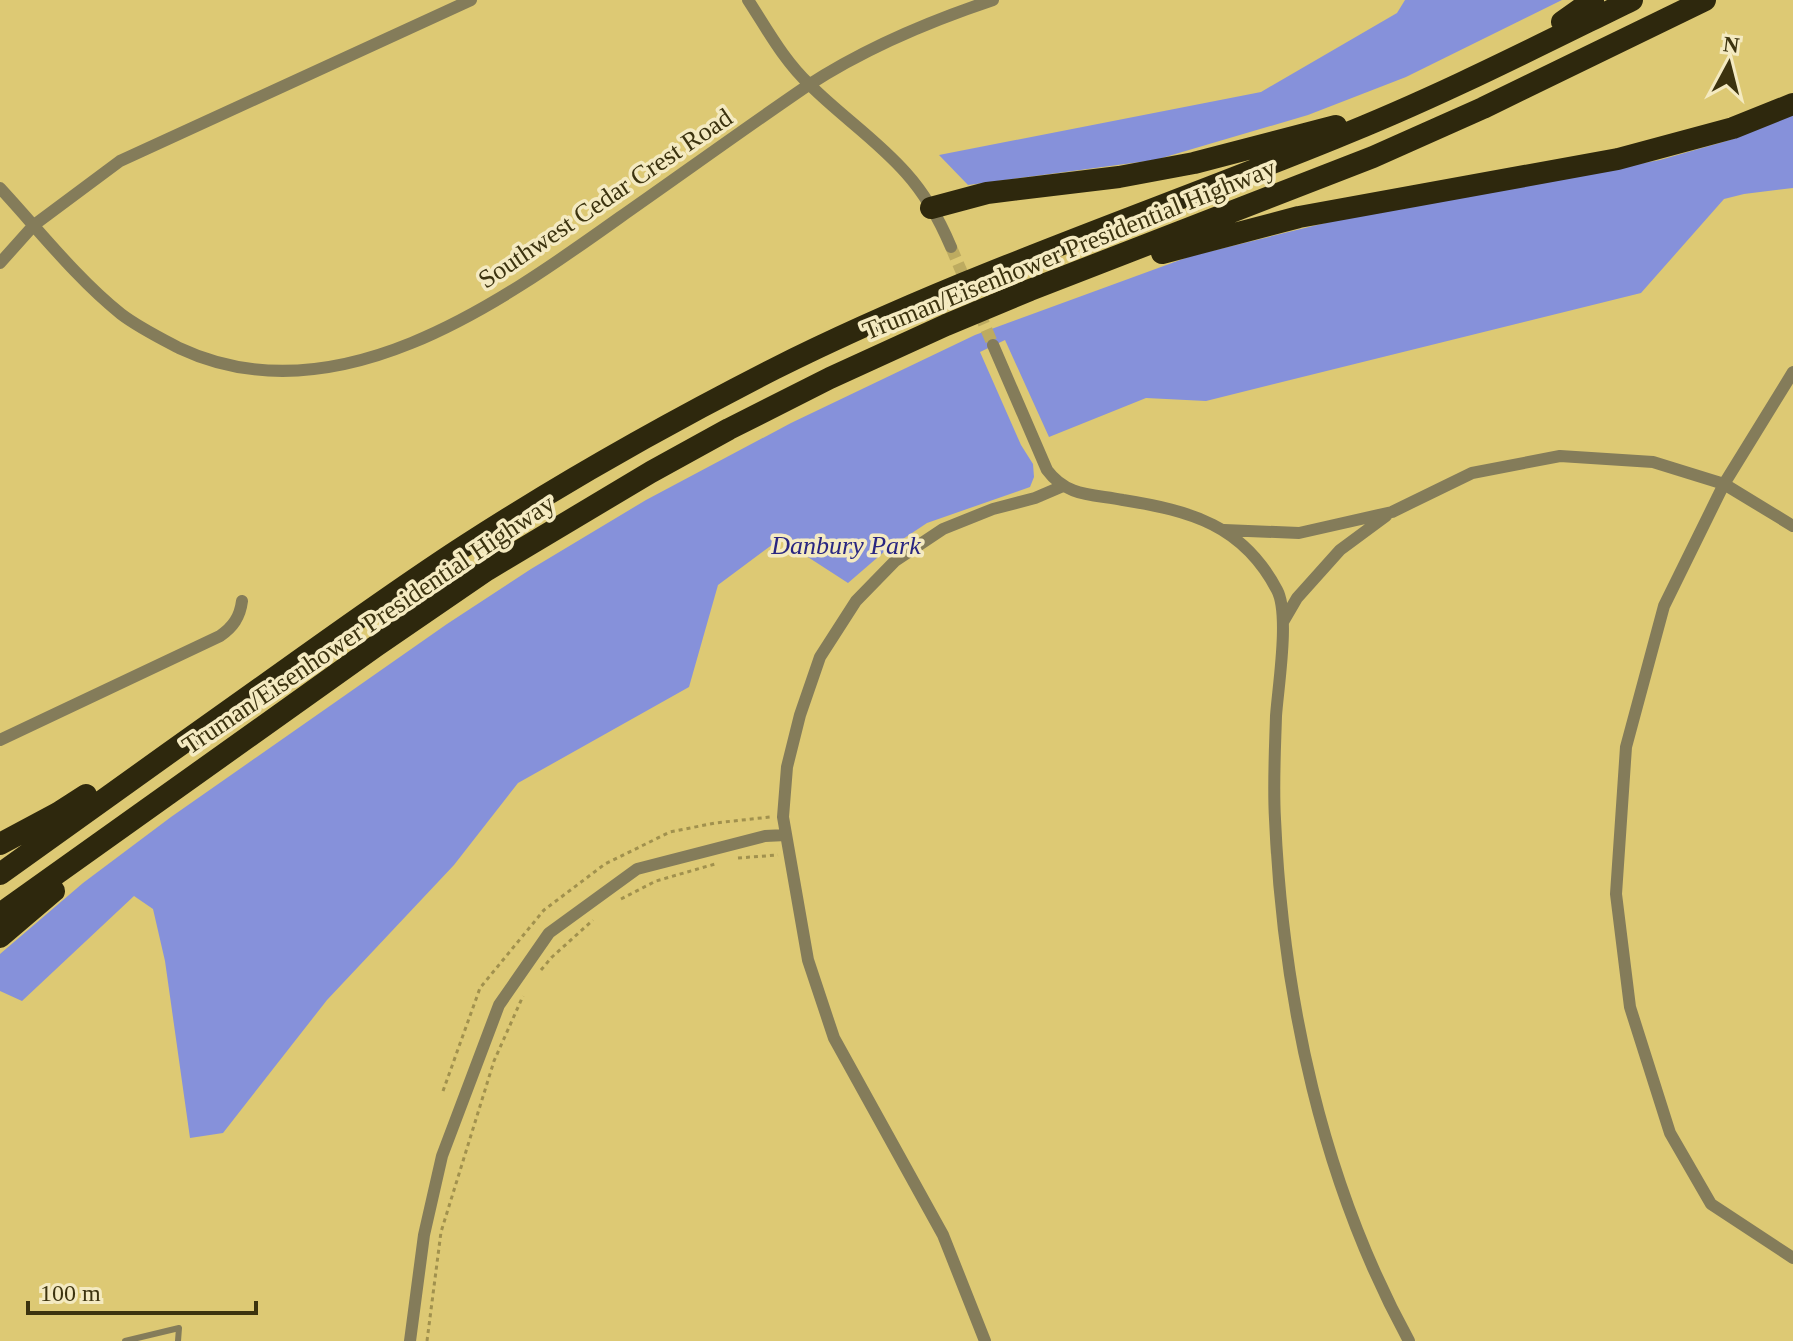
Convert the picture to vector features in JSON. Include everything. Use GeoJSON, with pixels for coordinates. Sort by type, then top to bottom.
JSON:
{"type":"FeatureCollection","features":[{"type":"Feature","properties":{"kind":"highway"},"geometry":{"type":"LineString","coordinates":[[1484,72],[1593,0]]}},
{"type":"Feature","properties":{"kind":"highway","name":"Truman/Eisenhower Presidential Highway"},"geometry":{"type":"LineString","coordinates":[[0,874],[371,609],[465,546],[580,475],[730,392],[882,318],[981,275],[1301,152],[1403,109],[1632,0]]}},
{"type":"Feature","properties":{"kind":"highway","name":"Truman/Eisenhower Presidential Highway"},"geometry":{"type":"LineString","coordinates":[[0,914],[487,570],[729,429],[893,348],[1030,290],[1373,157],[1483,108],[1705,0]]}},
{"type":"Feature","properties":{"kind":"highway"},"geometry":{"type":"LineString","coordinates":[[1688,139],[1793,90]]}},
{"type":"Feature","properties":{"kind":"highway"},"geometry":{"type":"LineString","coordinates":[[1030,290],[1299,217],[1618,159],[1733,128],[1793,104]]}},
{"type":"Feature","properties":{"kind":"highway"},"geometry":{"type":"LineString","coordinates":[[931,208],[987,193],[1119,177],[1194,163],[1403,109]]}},
{"type":"Feature","properties":{"kind":"highway"},"geometry":{"type":"LineString","coordinates":[[0,844],[206,727]]}},
{"type":"Feature","properties":{"kind":"highway"},"geometry":{"type":"LineString","coordinates":[[0,937],[137,816]]}},
{"type":"Feature","properties":{"kind":"street"},"geometry":{"type":"LineString","coordinates":[[0,263],[34,225],[120,161],[471,0]]}},
{"type":"Feature","properties":{"kind":"street"},"geometry":{"type":"LineString","coordinates":[[748,0],[790,63],[809,85],[914,182],[951,247]]}},
{"type":"Feature","properties":{"kind":"street","name":"Southwest Cedar Crest Road"},"geometry":{"type":"LineString","coordinates":[[0,188],[97,293],[124,316],[180,348],[228,365],[261,370],[292,372],[325,369],[388,353],[486,307],[541,274],[809,85],[876,45],[939,18],[993,0]]}},
{"type":"Feature","properties":{"kind":"street"},"geometry":{"type":"LineString","coordinates":[[993,345],[1047,470],[1055,480],[1073,491],[1194,516],[1224,530],[1241,542],[1280,595],[1282,623],[1276,716],[1275,815],[1282,923],[1294,1002],[1318,1109],[1344,1192],[1376,1274],[1409,1341]]}},
{"type":"Feature","properties":{"kind":"street"},"geometry":{"type":"LineString","coordinates":[[1793,372],[1724,484],[1664,606],[1626,747],[1616,894],[1630,1007],[1670,1133],[1711,1204],[1793,1258]]}},
{"type":"Feature","properties":{"kind":"street"},"geometry":{"type":"LineString","coordinates":[[1282,623],[1297,598],[1340,550],[1392,512],[1472,473],[1560,456],[1653,462],[1724,484],[1793,526]]}},
{"type":"Feature","properties":{"kind":"street"},"geometry":{"type":"LineString","coordinates":[[985,1341],[943,1235],[834,1038],[808,960],[786,835],[783,817],[787,767],[800,715],[820,657],[856,601],[895,561],[943,529],[1063,486]]}},
{"type":"Feature","properties":{"kind":"street"},"geometry":{"type":"LineString","coordinates":[[1224,530],[1299,533],[1392,512]]}},
{"type":"Feature","properties":{"kind":"street"},"geometry":{"type":"LineString","coordinates":[[0,740],[220,636],[236,622],[242,601]]}},
{"type":"Feature","properties":{"kind":"street"},"geometry":{"type":"LineString","coordinates":[[410,1341],[424,1235],[442,1156],[499,1005],[549,933],[637,869],[765,836],[786,835]]}},
{"type":"Feature","properties":{"kind":"lane"},"geometry":{"type":"LineString","coordinates":[[125,1341],[179,1328],[178,1341]]}},
{"type":"Feature","properties":{"kind":"path"},"geometry":{"type":"LineString","coordinates":[[737,858],[790,854]]}},
{"type":"Feature","properties":{"kind":"path"},"geometry":{"type":"LineString","coordinates":[[619,900],[656,881],[723,862]]}},
{"type":"Feature","properties":{"kind":"path"},"geometry":{"type":"LineString","coordinates":[[534,981],[552,957],[596,916]]}},
{"type":"Feature","properties":{"kind":"path"},"geometry":{"type":"LineString","coordinates":[[427,1341],[441,1232],[494,1061],[525,993]]}},
{"type":"Feature","properties":{"kind":"green space"},"geometry":{"type":"Polygon","coordinates":[[[1405,0],[1562,0],[1406,77],[1308,115],[1155,160],[968,185],[939,155],[1261,92],[1397,13],[1405,0]]]}},
{"type":"Feature","properties":{"kind":"green space","name":"Danbury Park"},"geometry":{"type":"Polygon","coordinates":[[[1793,115],[1793,188],[1724,199],[1641,293],[1206,401],[1146,398],[1049,437],[1005,340],[980,352],[1021,445],[1033,464],[1034,477],[1030,487],[927,523],[885,551],[848,583],[780,539],[718,585],[689,687],[518,783],[454,865],[327,1000],[223,1133],[190,1138],[165,961],[153,909],[134,896],[22,1001],[0,991],[0,954],[83,883],[171,817],[531,569],[646,500],[791,423],[975,335],[1191,256],[1350,217],[1660,160],[1730,140],[1793,115]]]}},
{"type":"Feature","properties":{"kind":"tunnel"},"geometry":{"type":"LineString","coordinates":[[951,247],[993,345]]}}]}
